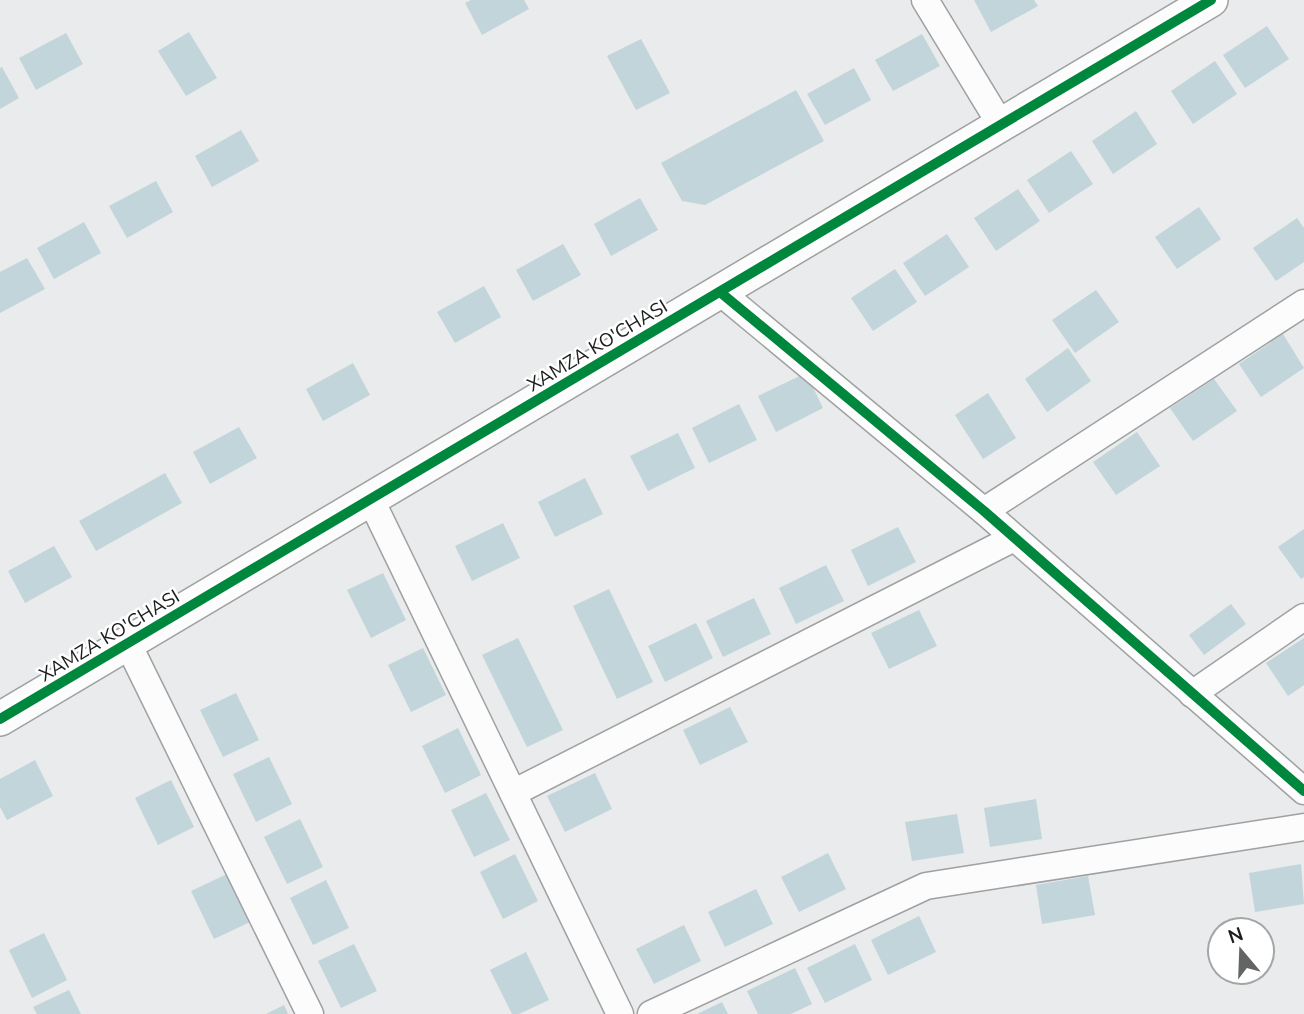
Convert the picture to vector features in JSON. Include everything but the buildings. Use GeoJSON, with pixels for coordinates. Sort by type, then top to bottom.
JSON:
{"type":"FeatureCollection","features":[{"type":"Feature","properties":{"kind":"street"},"geometry":{"type":"LineString","coordinates":[[925,0],[1001,125]]}},
{"type":"Feature","properties":{"kind":"street","name":"XAMZA KO'CHASI"},"geometry":{"type":"LineString","coordinates":[[0,719],[1211,0]]}},
{"type":"Feature","properties":{"kind":"street"},"geometry":{"type":"LineString","coordinates":[[720,292],[984,511],[1304,791]]}},
{"type":"Feature","properties":{"kind":"street"},"geometry":{"type":"LineString","coordinates":[[984,511],[1304,303]]}},
{"type":"Feature","properties":{"kind":"street"},"geometry":{"type":"LineString","coordinates":[[371,500],[620,1014]]}},
{"type":"Feature","properties":{"kind":"street"},"geometry":{"type":"LineString","coordinates":[[513,793],[1014,538]]}},
{"type":"Feature","properties":{"kind":"street"},"geometry":{"type":"LineString","coordinates":[[1192,694],[1304,617]]}},
{"type":"Feature","properties":{"kind":"street"},"geometry":{"type":"LineString","coordinates":[[128,644],[310,1014]]}},
{"type":"Feature","properties":{"kind":"street"},"geometry":{"type":"LineString","coordinates":[[651,1014],[926,886],[1304,827]]}},
{"type":"Feature","properties":{"kind":"cycle path"},"geometry":{"type":"LineString","coordinates":[[0,719],[1211,0]]}},
{"type":"Feature","properties":{"kind":"cycle path"},"geometry":{"type":"LineString","coordinates":[[720,292],[984,511],[1304,791]]}}]}
